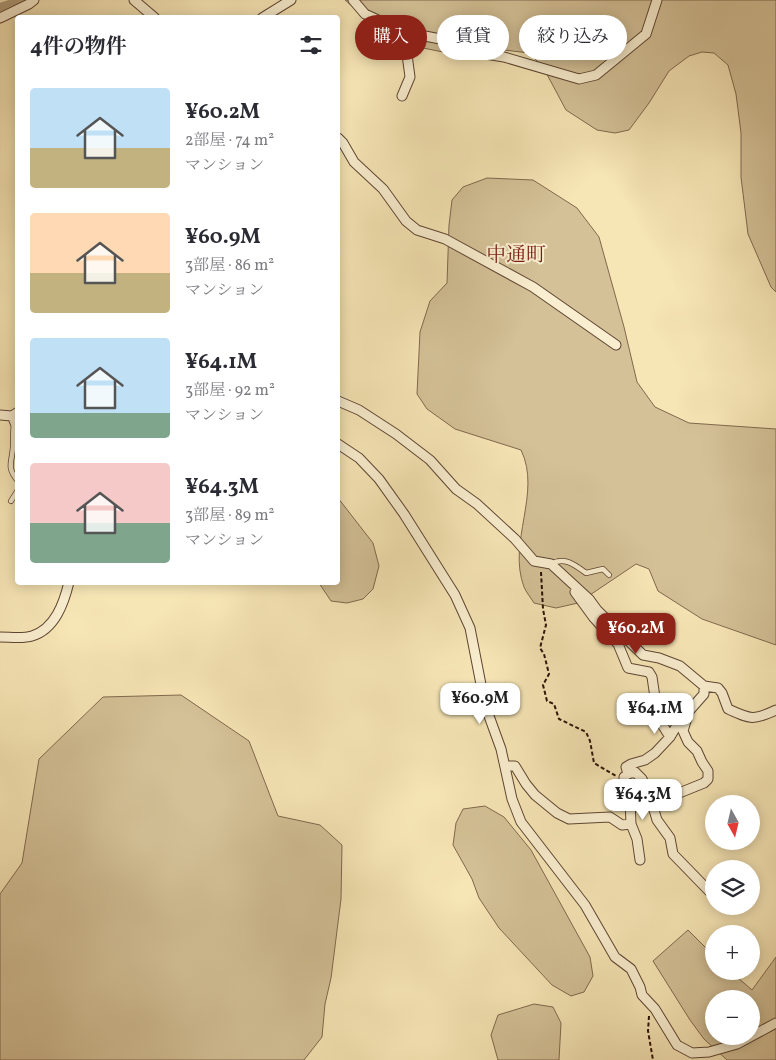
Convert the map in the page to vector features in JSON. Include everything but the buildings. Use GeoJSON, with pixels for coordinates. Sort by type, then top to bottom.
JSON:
{"type":"FeatureCollection","features":[{"type":"Feature","properties":{"kind":"street"},"geometry":{"type":"LineString","coordinates":[[0,18],[34,0]]}},
{"type":"Feature","properties":{"kind":"street"},"geometry":{"type":"LineString","coordinates":[[134,0],[152,15]]}},
{"type":"Feature","properties":{"kind":"street"},"geometry":{"type":"LineString","coordinates":[[267,15],[291,0]]}},
{"type":"Feature","properties":{"kind":"street"},"geometry":{"type":"LineString","coordinates":[[352,0],[367,15]]}},
{"type":"Feature","properties":{"kind":"street"},"geometry":{"type":"LineString","coordinates":[[427,36],[456,42],[473,52],[504,57],[579,80],[596,75],[646,34],[657,0]]}},
{"type":"Feature","properties":{"kind":"street"},"geometry":{"type":"LineString","coordinates":[[402,96],[410,77],[408,60]]}},
{"type":"Feature","properties":{"kind":"street"},"geometry":{"type":"LineString","coordinates":[[340,140],[354,162],[383,189],[406,221],[417,230],[445,238],[533,287],[616,345]]}},
{"type":"Feature","properties":{"kind":"street"},"geometry":{"type":"LineString","coordinates":[[340,402],[359,410],[396,434],[430,460],[456,488],[477,504],[515,539],[534,561],[550,564],[589,599],[597,610],[643,655],[659,658],[680,666],[704,686],[718,688],[728,709],[742,715],[756,718],[776,710]]}},
{"type":"Feature","properties":{"kind":"street"},"geometry":{"type":"LineString","coordinates":[[340,445],[358,458],[379,479],[404,514],[455,595],[470,628],[485,705],[494,726],[512,799],[521,822],[585,905],[614,957],[631,969],[642,995],[655,1009],[677,1045],[692,1054],[709,1052],[737,1044],[776,1023]]}},
{"type":"Feature","properties":{"kind":"street"},"geometry":{"type":"LineString","coordinates":[[570,582],[594,618],[618,644],[628,668],[649,672],[652,677],[658,718],[670,737]]}},
{"type":"Feature","properties":{"kind":"street"},"geometry":{"type":"LineString","coordinates":[[0,638],[32,636],[53,623],[62,606],[68,585]]}},
{"type":"Feature","properties":{"kind":"street"},"geometry":{"type":"LineString","coordinates":[[640,860],[637,839],[631,824],[630,800],[624,785],[626,767],[645,760],[655,753],[670,737],[683,715],[704,694],[704,686]]}},
{"type":"Feature","properties":{"kind":"street"},"geometry":{"type":"LineString","coordinates":[[652,804],[708,779],[708,771],[697,750],[688,742],[683,731],[689,711]]}},
{"type":"Feature","properties":{"kind":"street"},"geometry":{"type":"LineString","coordinates":[[505,766],[515,766],[535,795],[569,819],[610,817],[622,825],[631,824]]}},
{"type":"Feature","properties":{"kind":"street"},"geometry":{"type":"LineString","coordinates":[[626,777],[635,772],[642,779],[657,820],[670,838],[673,854],[705,887]]}},
{"type":"Feature","properties":{"kind":"lane"},"geometry":{"type":"LineString","coordinates":[[9,417],[13,448],[10,462],[11,473],[15,478]]}},
{"type":"Feature","properties":{"kind":"lane"},"geometry":{"type":"LineString","coordinates":[[11,501],[15,495]]}},
{"type":"Feature","properties":{"kind":"lane"},"geometry":{"type":"LineString","coordinates":[[550,564],[557,560],[566,561],[586,573],[603,569],[610,575]]}},
{"type":"Feature","properties":{"kind":"path"},"geometry":{"type":"LineString","coordinates":[[540,562],[546,625],[540,648],[544,654],[549,674],[543,686],[547,701],[554,704],[560,719],[586,732],[594,763],[607,772],[626,777]]}},
{"type":"Feature","properties":{"kind":"path"},"geometry":{"type":"LineString","coordinates":[[647,1010],[649,1016],[648,1031],[653,1060]]}},
{"type":"Feature","properties":{"kind":"shaded area"},"geometry":{"type":"Polygon","coordinates":[[[345,0],[776,0],[776,292],[771,287],[748,234],[741,177],[741,133],[736,94],[728,65],[714,53],[702,52],[689,56],[669,71],[629,130],[615,133],[597,130],[566,110],[543,67],[536,60],[627,60],[627,15],[519,15],[519,52],[509,51],[509,15],[437,15],[437,51],[427,49],[427,15],[363,15],[345,0]]]}},
{"type":"Feature","properties":{"kind":"shaded area"},"geometry":{"type":"Polygon","coordinates":[[[487,178],[533,180],[577,208],[599,237],[637,382],[655,407],[689,423],[776,429],[776,645],[702,619],[658,591],[649,569],[636,564],[578,603],[556,608],[534,603],[526,591],[520,570],[519,553],[528,483],[526,466],[521,450],[455,429],[427,409],[417,394],[420,332],[430,301],[447,283],[452,200],[463,187],[487,178]]]}},
{"type":"Feature","properties":{"kind":"shaded area"},"geometry":{"type":"Polygon","coordinates":[[[340,501],[373,543],[379,566],[373,589],[363,599],[347,603],[331,601],[320,585],[340,585],[340,501]]]}},
{"type":"Feature","properties":{"kind":"shaded area"},"geometry":{"type":"Polygon","coordinates":[[[181,695],[249,741],[278,816],[320,825],[342,845],[341,899],[331,978],[325,1004],[322,1037],[304,1060],[0,1060],[0,894],[22,863],[39,759],[103,697],[181,695]]]}},
{"type":"Feature","properties":{"kind":"shaded area"},"geometry":{"type":"Polygon","coordinates":[[[485,806],[504,817],[531,850],[590,957],[593,976],[584,992],[571,996],[552,985],[499,928],[479,898],[472,879],[453,845],[456,823],[463,809],[485,806]]]}},
{"type":"Feature","properties":{"kind":"shaded area"},"geometry":{"type":"Polygon","coordinates":[[[688,930],[705,947],[705,980],[740,980],[752,990],[705,990],[705,1040],[690,1020],[653,961],[688,930]]]}},
{"type":"Feature","properties":{"kind":"shaded area"},"geometry":{"type":"Polygon","coordinates":[[[776,957],[776,1060],[727,1060],[711,1045],[760,1045],[760,990],[752,990],[776,957]]]}},
{"type":"Feature","properties":{"kind":"shaded area"},"geometry":{"type":"Polygon","coordinates":[[[534,1004],[553,1007],[561,1023],[559,1060],[498,1060],[491,1035],[498,1015],[534,1004]]]}},
{"type":"Feature","properties":{"kind":"waterway"},"geometry":{"type":"LineString","coordinates":[[0,11],[13,7],[23,0]]}},
{"type":"Feature","properties":{"kind":"district","name":"中通町"},"geometry":{"type":"Point","coordinates":[516,254]}}]}
